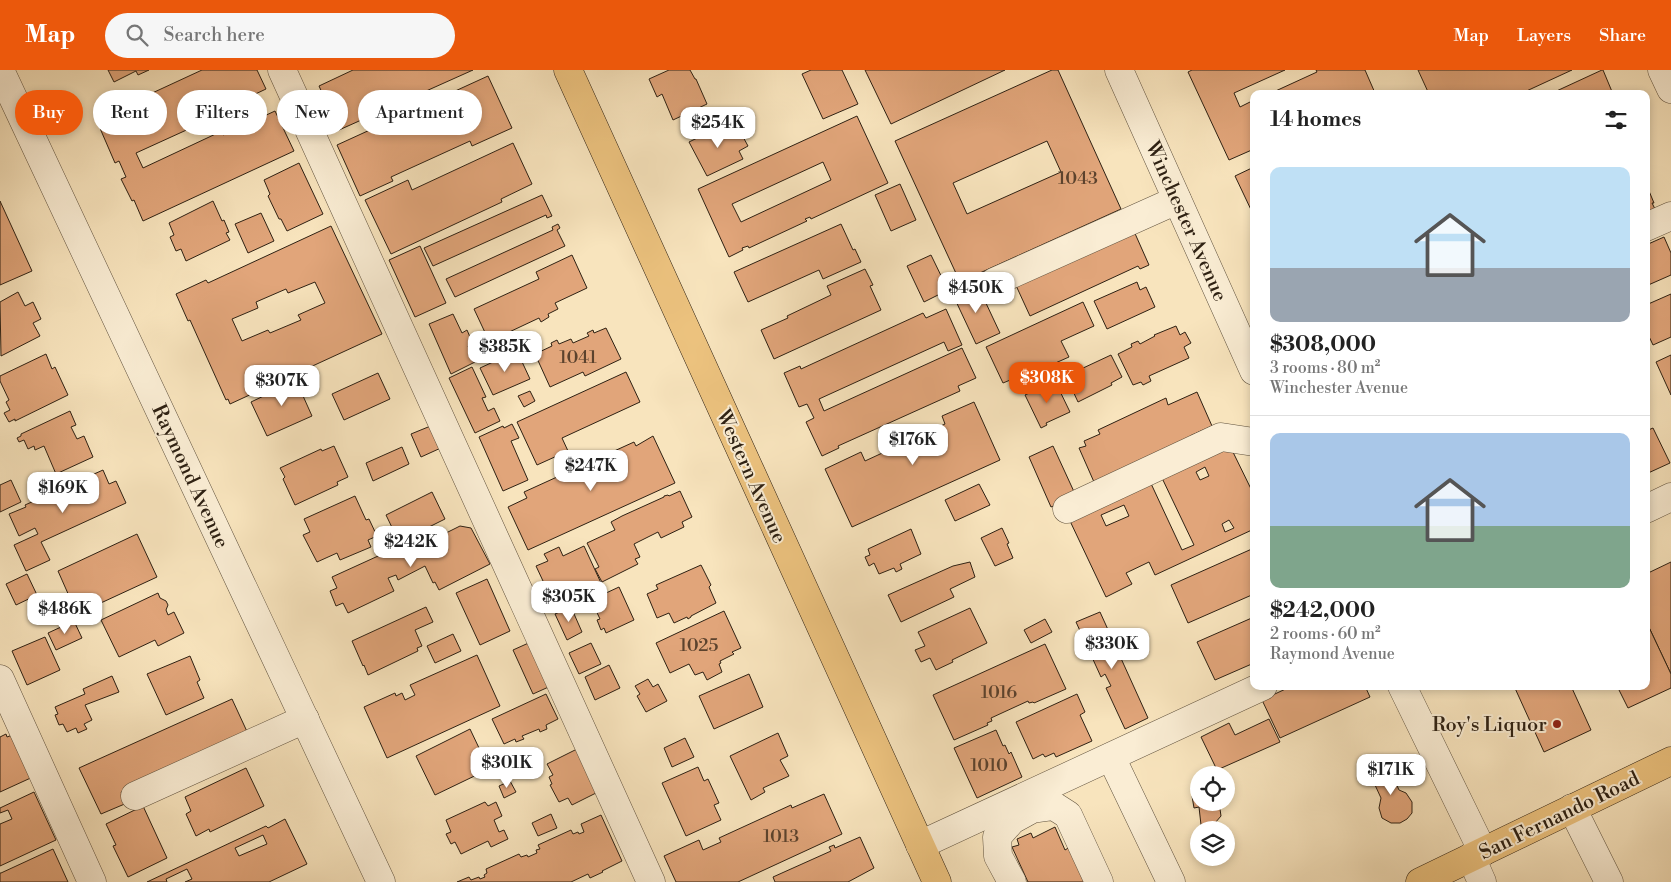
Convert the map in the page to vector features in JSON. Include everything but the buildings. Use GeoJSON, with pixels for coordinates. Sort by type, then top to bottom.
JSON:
{"type":"FeatureCollection","features":[{"type":"Feature","properties":{"kind":"main road","name":"Western Avenue"},"geometry":{"type":"LineString","coordinates":[[568,70],[920,845],[931,880]]}},
{"type":"Feature","properties":{"kind":"main road","name":"San Fernando Road"},"geometry":{"type":"LineString","coordinates":[[1423,881],[1671,762]]}},
{"type":"Feature","properties":{"kind":"street","name":"Raymond Avenue"},"geometry":{"type":"LineString","coordinates":[[0,70],[381,882]]}},
{"type":"Feature","properties":{"kind":"street"},"geometry":{"type":"LineString","coordinates":[[282,70],[651,882]]}},
{"type":"Feature","properties":{"kind":"street","name":"Winchester Avenue"},"geometry":{"type":"LineString","coordinates":[[1119,70],[1250,362]]}},
{"type":"Feature","properties":{"kind":"street"},"geometry":{"type":"LineString","coordinates":[[1662,70],[1671,89]]}},
{"type":"Feature","properties":{"kind":"street"},"geometry":{"type":"LineString","coordinates":[[994,282],[1177,200]]}},
{"type":"Feature","properties":{"kind":"street"},"geometry":{"type":"LineString","coordinates":[[1650,226],[1671,216]]}},
{"type":"Feature","properties":{"kind":"street"},"geometry":{"type":"LineString","coordinates":[[1067,509],[1221,437],[1250,441]]}},
{"type":"Feature","properties":{"kind":"street"},"geometry":{"type":"LineString","coordinates":[[1650,507],[1671,497]]}},
{"type":"Feature","properties":{"kind":"street"},"geometry":{"type":"LineString","coordinates":[[0,680],[92,882]]}},
{"type":"Feature","properties":{"kind":"street"},"geometry":{"type":"LineString","coordinates":[[920,845],[1254,690]]}},
{"type":"Feature","properties":{"kind":"street"},"geometry":{"type":"LineString","coordinates":[[1404,690],[1477,854],[1482,882]]}},
{"type":"Feature","properties":{"kind":"street"},"geometry":{"type":"LineString","coordinates":[[136,796],[305,719]]}},
{"type":"Feature","properties":{"kind":"street"},"geometry":{"type":"LineString","coordinates":[[1111,757],[1171,882]]}},
{"type":"Feature","properties":{"kind":"street"},"geometry":{"type":"LineString","coordinates":[[1012,882],[998,856],[997,837],[1012,820],[1032,808],[1054,806],[1068,815],[1099,882]]}},
{"type":"Feature","properties":{"kind":"street"},"geometry":{"type":"LineString","coordinates":[[1572,808],[1609,882]]}},
{"type":"Feature","properties":{"kind":"place","name":"Roy's Liquor"},"geometry":{"type":"Point","coordinates":[1557,724]}}]}
